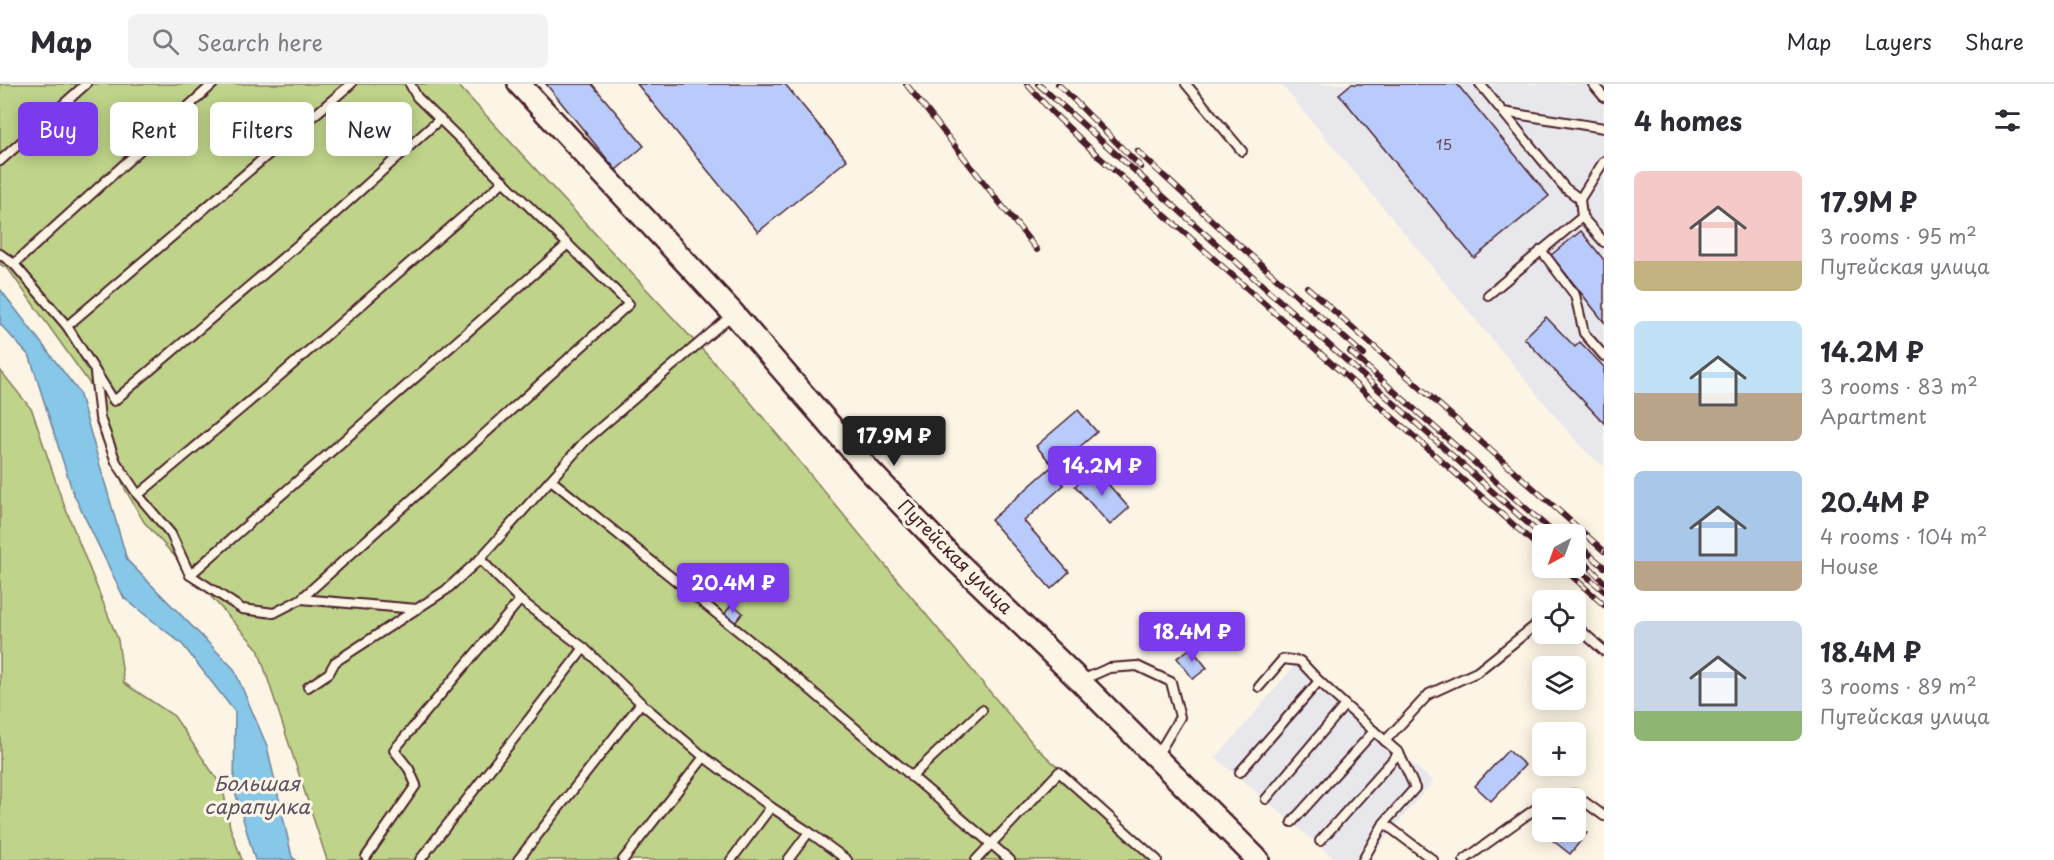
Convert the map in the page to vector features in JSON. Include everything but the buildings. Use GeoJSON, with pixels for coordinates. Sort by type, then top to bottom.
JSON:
{"type":"FeatureCollection","features":[{"type":"Feature","properties":{"kind":"main road","name":"Путейская улица"},"geometry":{"type":"LineString","coordinates":[[519,84],[733,313],[950,555],[1080,681],[1258,860]]}},
{"type":"Feature","properties":{"kind":"lane"},"geometry":{"type":"LineString","coordinates":[[0,161],[86,84]]}},
{"type":"Feature","properties":{"kind":"lane"},"geometry":{"type":"LineString","coordinates":[[14,264],[213,84]]}},
{"type":"Feature","properties":{"kind":"lane"},"geometry":{"type":"LineString","coordinates":[[67,326],[351,84]]}},
{"type":"Feature","properties":{"kind":"lane"},"geometry":{"type":"LineString","coordinates":[[95,371],[100,418],[116,462],[138,495],[171,534],[190,575],[242,609],[274,613],[301,599],[629,304],[417,97],[410,84]]}},
{"type":"Feature","properties":{"kind":"lane"},"geometry":{"type":"LineString","coordinates":[[1186,84],[1242,151]]}},
{"type":"Feature","properties":{"kind":"lane"},"geometry":{"type":"LineString","coordinates":[[1480,84],[1565,188],[1580,199]]}},
{"type":"Feature","properties":{"kind":"lane"},"geometry":{"type":"LineString","coordinates":[[1593,84],[1604,97]]}},
{"type":"Feature","properties":{"kind":"lane"},"geometry":{"type":"LineString","coordinates":[[1503,112],[1604,129]]}},
{"type":"Feature","properties":{"kind":"lane"},"geometry":{"type":"LineString","coordinates":[[0,254],[14,264],[67,326],[114,401],[332,216],[440,119]]}},
{"type":"Feature","properties":{"kind":"lane"},"geometry":{"type":"LineString","coordinates":[[1604,161],[1580,199],[1582,217],[1604,242]]}},
{"type":"Feature","properties":{"kind":"lane"},"geometry":{"type":"LineString","coordinates":[[138,495],[268,386],[504,181]]}},
{"type":"Feature","properties":{"kind":"lane"},"geometry":{"type":"LineString","coordinates":[[1488,295],[1582,217]]}},
{"type":"Feature","properties":{"kind":"lane"},"geometry":{"type":"LineString","coordinates":[[190,575],[568,244]]}},
{"type":"Feature","properties":{"kind":"lane"},"geometry":{"type":"LineString","coordinates":[[1541,250],[1575,296],[1584,333],[1604,356]]}},
{"type":"Feature","properties":{"kind":"lane"},"geometry":{"type":"LineString","coordinates":[[308,687],[329,673],[335,662],[446,590],[480,559],[586,440],[733,313]]}},
{"type":"Feature","properties":{"kind":"lane"},"geometry":{"type":"LineString","coordinates":[[551,480],[800,681],[1010,860]]}},
{"type":"Feature","properties":{"kind":"lane"},"geometry":{"type":"LineString","coordinates":[[480,559],[520,600],[585,648],[641,703],[704,757],[847,860]]}},
{"type":"Feature","properties":{"kind":"lane"},"geometry":{"type":"LineString","coordinates":[[301,599],[417,609]]}},
{"type":"Feature","properties":{"kind":"lane"},"geometry":{"type":"LineString","coordinates":[[366,856],[416,785],[409,769],[394,750],[520,600]]}},
{"type":"Feature","properties":{"kind":"lane"},"geometry":{"type":"LineString","coordinates":[[1385,741],[1429,694],[1477,672],[1532,628]]}},
{"type":"Feature","properties":{"kind":"lane"},"geometry":{"type":"LineString","coordinates":[[1586,635],[1604,651]]}},
{"type":"Feature","properties":{"kind":"lane"},"geometry":{"type":"LineString","coordinates":[[420,860],[585,648]]}},
{"type":"Feature","properties":{"kind":"lane"},"geometry":{"type":"LineString","coordinates":[[1259,687],[1283,659],[1300,661],[1399,753],[1415,788],[1383,823],[1362,860]]}},
{"type":"Feature","properties":{"kind":"lane"},"geometry":{"type":"LineString","coordinates":[[1080,681],[1109,668],[1137,666],[1171,682],[1180,717],[1156,758]]}},
{"type":"Feature","properties":{"kind":"lane"},"geometry":{"type":"LineString","coordinates":[[1240,772],[1319,681]]}},
{"type":"Feature","properties":{"kind":"lane"},"geometry":{"type":"LineString","coordinates":[[518,860],[641,703]]}},
{"type":"Feature","properties":{"kind":"lane"},"geometry":{"type":"LineString","coordinates":[[1266,799],[1345,705]]}},
{"type":"Feature","properties":{"kind":"lane"},"geometry":{"type":"LineString","coordinates":[[911,777],[982,710]]}},
{"type":"Feature","properties":{"kind":"lane"},"geometry":{"type":"LineString","coordinates":[[1292,822],[1374,731]]}},
{"type":"Feature","properties":{"kind":"lane"},"geometry":{"type":"LineString","coordinates":[[1320,841],[1399,753]]}},
{"type":"Feature","properties":{"kind":"lane"},"geometry":{"type":"LineString","coordinates":[[623,860],[704,757]]}},
{"type":"Feature","properties":{"kind":"lane"},"geometry":{"type":"LineString","coordinates":[[976,860],[1059,772],[1157,860]]}},
{"type":"Feature","properties":{"kind":"lane"},"geometry":{"type":"LineString","coordinates":[[1586,803],[1604,816]]}},
{"type":"Feature","properties":{"kind":"lane"},"geometry":{"type":"LineString","coordinates":[[731,860],[771,807]]}},
{"type":"Feature","properties":{"kind":"lane"},"geometry":{"type":"LineString","coordinates":[[1464,860],[1532,811]]}},
{"type":"Feature","properties":{"kind":"lane"},"geometry":{"type":"LineString","coordinates":[[1383,823],[1433,860]]}},
{"type":"Feature","properties":{"kind":"lane"},"geometry":{"type":"LineString","coordinates":[[788,860],[809,832]]}},
{"type":"Feature","properties":{"kind":"shaded area"},"geometry":{"type":"Polygon","coordinates":[[[1281,84],[1604,84],[1604,467],[1580,446],[1281,84]]]}},
{"type":"Feature","properties":{"kind":"shaded area"},"geometry":{"type":"Polygon","coordinates":[[[1296,664],[1433,781],[1367,860],[1336,860],[1216,758],[1296,664]]]}},
{"type":"Feature","properties":{"kind":"green space"},"geometry":{"type":"Polygon","coordinates":[[[0,84],[457,84],[747,398],[1034,745],[1158,860],[327,860],[258,649],[144,522],[125,489],[104,437],[92,387],[9,270],[0,264],[0,84]]]}},
{"type":"Feature","properties":{"kind":"green space"},"geometry":{"type":"Polygon","coordinates":[[[0,370],[32,410],[61,497],[118,640],[124,683],[174,716],[223,788],[230,827],[242,860],[0,860],[0,370]]]}},
{"type":"Feature","properties":{"kind":"water","name":"Большая сарапулка"},"geometry":{"type":"Polygon","coordinates":[[[0,289],[79,392],[127,560],[234,669],[267,746],[292,857],[296,860],[255,860],[234,788],[235,712],[182,644],[124,598],[73,493],[30,357],[0,324],[0,289]]]}},
{"type":"Feature","properties":{"kind":"railway"},"geometry":{"type":"LineString","coordinates":[[906,84],[1037,250]]}},
{"type":"Feature","properties":{"kind":"railway"},"geometry":{"type":"LineString","coordinates":[[1027,84],[1052,112],[1098,156],[1532,541]]}},
{"type":"Feature","properties":{"kind":"railway"},"geometry":{"type":"LineString","coordinates":[[1038,84],[1532,527]]}},
{"type":"Feature","properties":{"kind":"railway"},"geometry":{"type":"LineString","coordinates":[[1058,84],[1141,167]]}},
{"type":"Feature","properties":{"kind":"railway"},"geometry":{"type":"LineString","coordinates":[[1137,151],[1231,238],[1364,355]]}},
{"type":"Feature","properties":{"kind":"railway"},"geometry":{"type":"LineString","coordinates":[[1307,287],[1604,551]]}},
{"type":"Feature","properties":{"kind":"railway"},"geometry":{"type":"LineString","coordinates":[[1350,352],[1544,524]]}},
{"type":"Feature","properties":{"kind":"railway"},"geometry":{"type":"LineString","coordinates":[[1586,551],[1604,567]]}},
{"type":"Feature","properties":{"kind":"railway"},"geometry":{"type":"LineString","coordinates":[[1586,563],[1604,582]]}},
{"type":"Feature","properties":{"kind":"railway"},"geometry":{"type":"LineString","coordinates":[[1586,575],[1604,591]]}},
{"type":"Feature","properties":{"kind":"railway"},"geometry":{"type":"LineString","coordinates":[[1574,578],[1604,605]]}}]}
